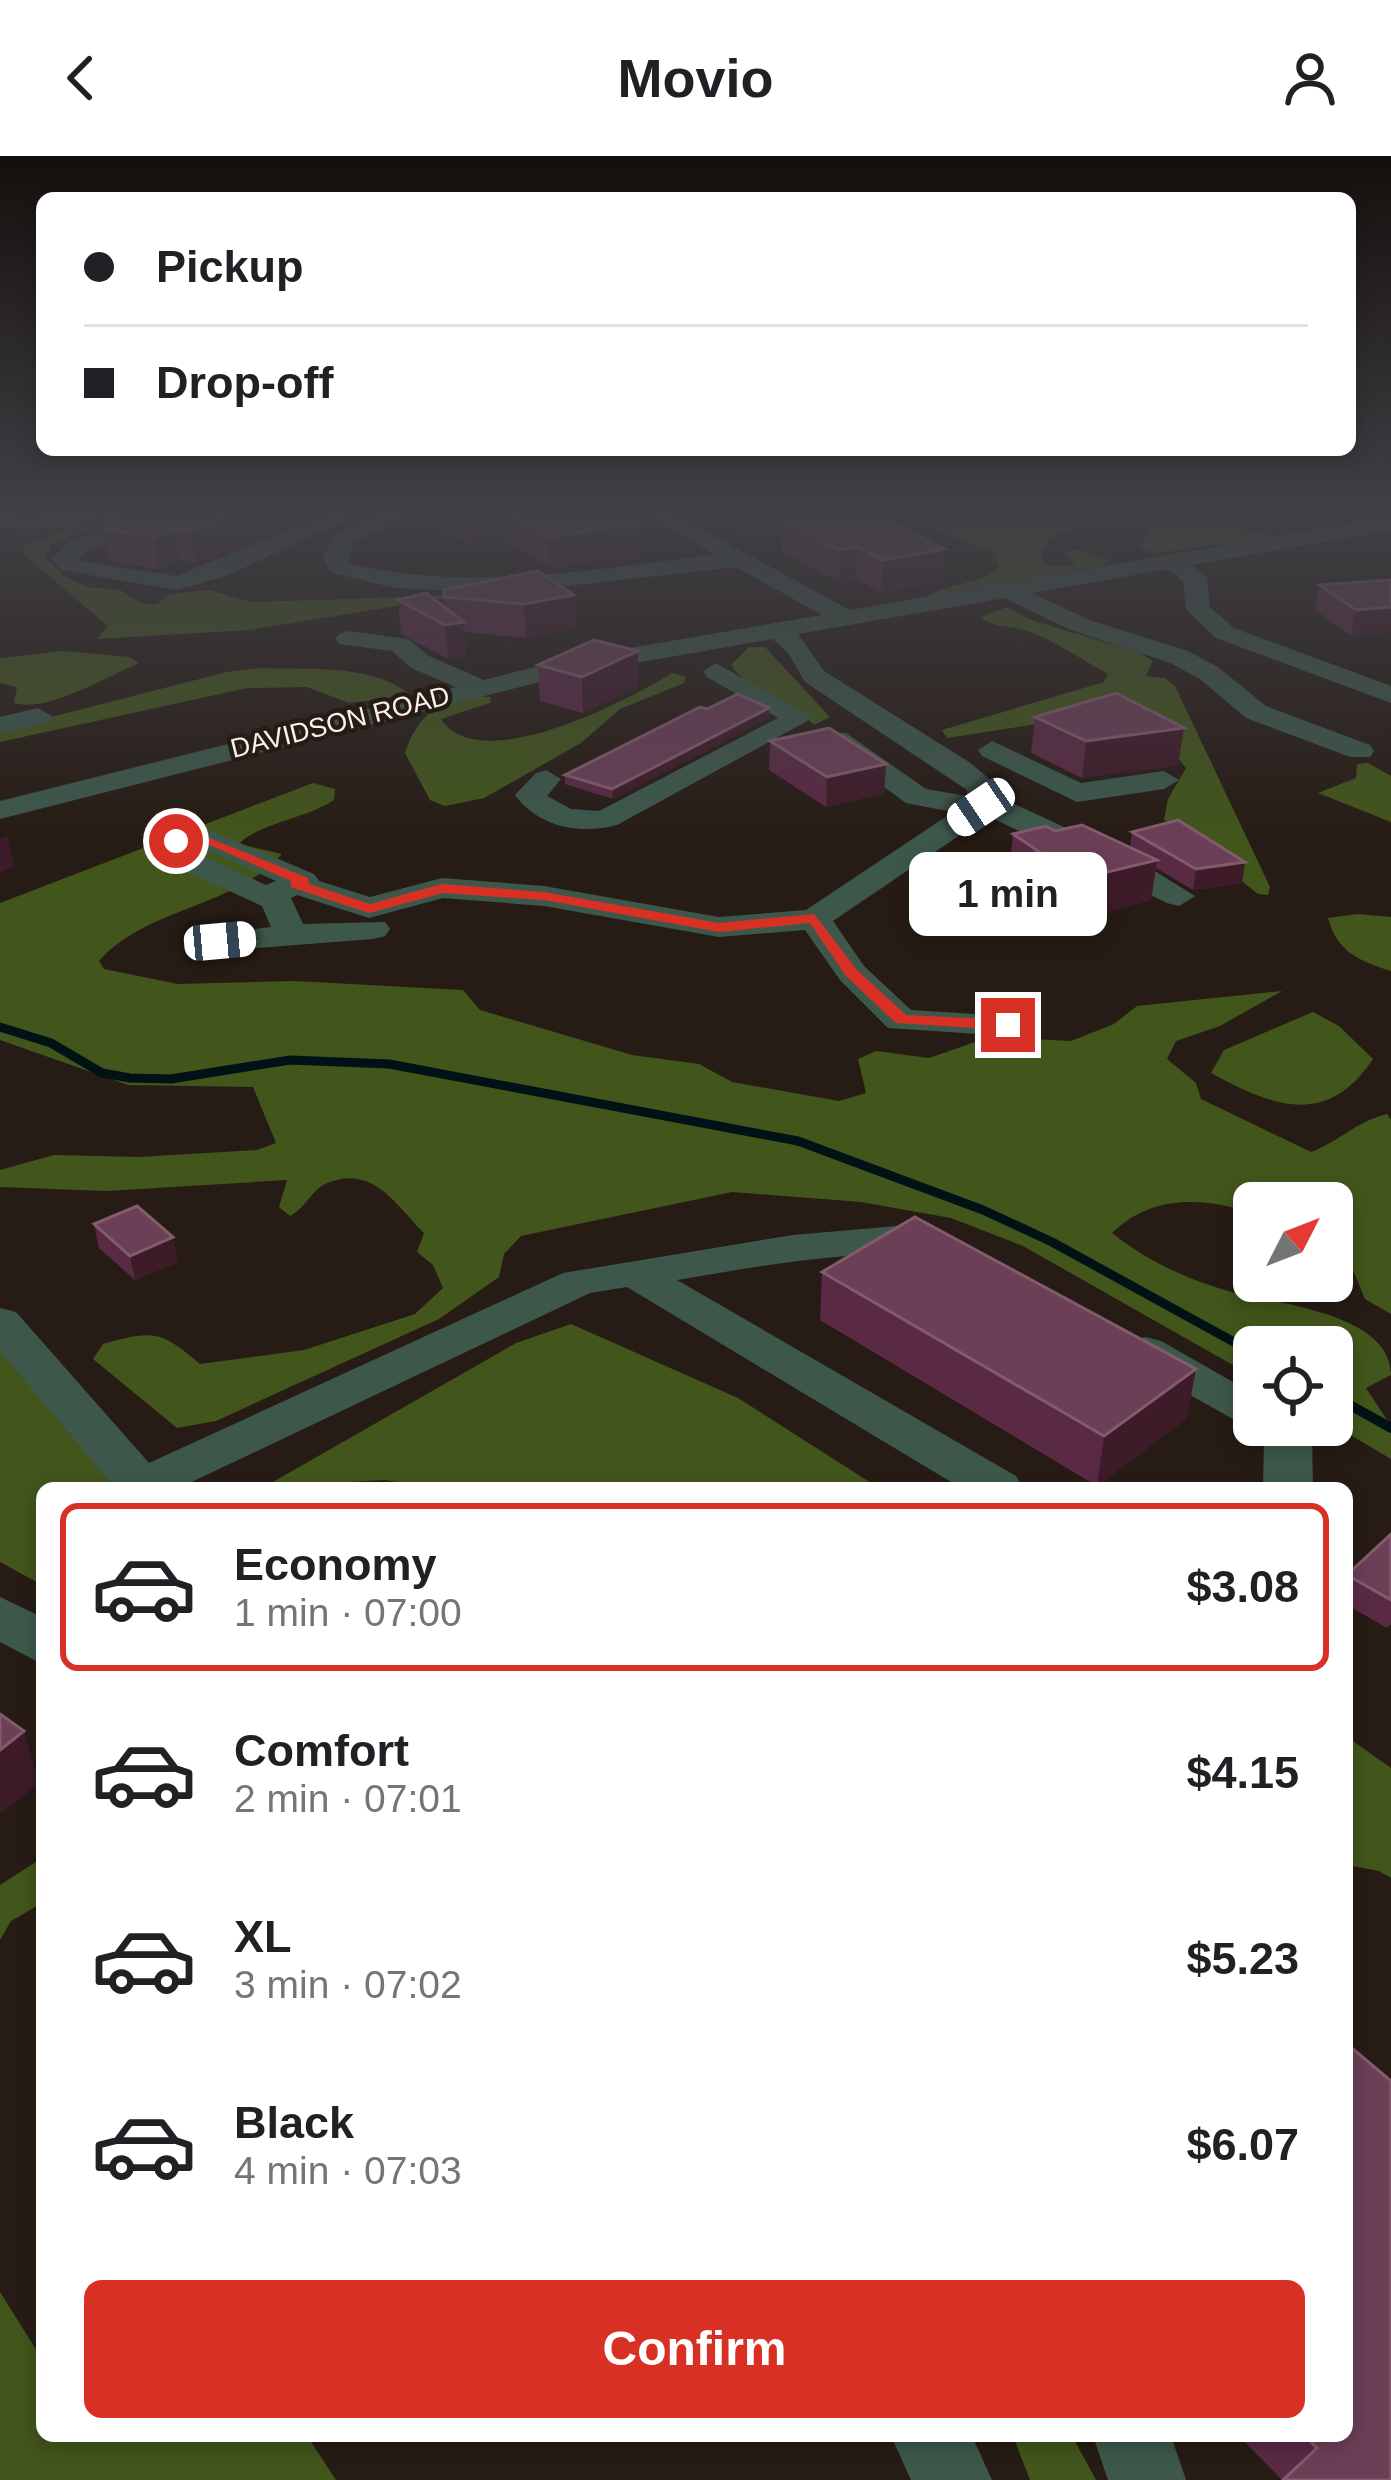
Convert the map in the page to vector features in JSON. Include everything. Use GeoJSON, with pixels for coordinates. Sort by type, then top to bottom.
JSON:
{"type":"FeatureCollection","features":[{"type":"Feature","properties":{"kind":"street","name":"DAVIDSON ROAD"},"geometry":{"type":"LineString","coordinates":[[0,810],[479,687],[811,620]]}},
{"type":"Feature","properties":{"kind":"street"},"geometry":{"type":"LineString","coordinates":[[1069,620],[1179,657],[1209,673],[1256,712],[1360,751]]}},
{"type":"Feature","properties":{"kind":"street"},"geometry":{"type":"LineString","coordinates":[[1211,620],[1225,633],[1391,695]]}},
{"type":"Feature","properties":{"kind":"street"},"geometry":{"type":"LineString","coordinates":[[778,630],[799,649],[814,676],[982,788],[981,804]]}},
{"type":"Feature","properties":{"kind":"street"},"geometry":{"type":"LineString","coordinates":[[348,639],[399,644],[420,662],[479,687]]}},
{"type":"Feature","properties":{"kind":"street"},"geometry":{"type":"LineString","coordinates":[[546,779],[530,795],[538,805],[574,819],[606,819],[799,718],[716,671]]}},
{"type":"Feature","properties":{"kind":"street"},"geometry":{"type":"LineString","coordinates":[[0,725],[38,716]]}},
{"type":"Feature","properties":{"kind":"street"},"geometry":{"type":"LineString","coordinates":[[832,736],[916,797],[981,804],[1137,869],[1179,896]]}},
{"type":"Feature","properties":{"kind":"street"},"geometry":{"type":"LineString","coordinates":[[943,758],[1028,740]]}},
{"type":"Feature","properties":{"kind":"street"},"geometry":{"type":"LineString","coordinates":[[992,750],[1077,793],[1164,780]]}},
{"type":"Feature","properties":{"kind":"street"},"geometry":{"type":"LineString","coordinates":[[291,935],[285,889],[369,908],[442,889],[544,896],[719,927],[814,919],[981,804]]}},
{"type":"Feature","properties":{"kind":"street"},"geometry":{"type":"LineString","coordinates":[[1022,850],[1060,839]]}},
{"type":"Feature","properties":{"kind":"street"},"geometry":{"type":"LineString","coordinates":[[814,919],[851,973],[902,1020],[1008,1025]]}},
{"type":"Feature","properties":{"kind":"street"},"geometry":{"type":"LineString","coordinates":[[220,941],[373,929]]}},
{"type":"Feature","properties":{"kind":"street"},"geometry":{"type":"LineString","coordinates":[[153,1482],[579,1282],[793,1248],[897,1239],[978,1270]]}},
{"type":"Feature","properties":{"kind":"street"},"geometry":{"type":"LineString","coordinates":[[634,1273],[988,1482]]}},
{"type":"Feature","properties":{"kind":"street"},"geometry":{"type":"LineString","coordinates":[[0,1322],[138,1482]]}},
{"type":"Feature","properties":{"kind":"street"},"geometry":{"type":"LineString","coordinates":[[1118,1336],[1233,1402]]}},
{"type":"Feature","properties":{"kind":"street"},"geometry":{"type":"LineString","coordinates":[[1288,1446],[1288,1482]]}},
{"type":"Feature","properties":{"kind":"street"},"geometry":{"type":"LineString","coordinates":[[0,1616],[36,1640]]}},
{"type":"Feature","properties":{"kind":"street"},"geometry":{"type":"LineString","coordinates":[[933,2442],[953,2480]]}},
{"type":"Feature","properties":{"kind":"street"},"geometry":{"type":"LineString","coordinates":[[1134,2442],[1147,2480]]}},
{"type":"Feature","properties":{"kind":"green space"},"geometry":{"type":"Polygon","coordinates":[[[101,620],[308,620],[250,630],[97,639],[108,626],[101,620]]]}},
{"type":"Feature","properties":{"kind":"green space"},"geometry":{"type":"Polygon","coordinates":[[[987,620],[1033,620],[1138,652],[1153,661],[1146,676],[1165,678],[1175,686],[1270,887],[1268,895],[1258,894],[1164,820],[1168,799],[1186,768],[1177,757],[1043,723],[947,738],[942,730],[1104,682],[1108,674],[1041,637],[987,620]]]}},
{"type":"Feature","properties":{"kind":"green space"},"geometry":{"type":"Polygon","coordinates":[[[749,647],[765,647],[830,717],[814,725],[739,675],[731,665],[749,647]]]}},
{"type":"Feature","properties":{"kind":"green space"},"geometry":{"type":"Polygon","coordinates":[[[63,651],[130,657],[139,663],[59,698],[14,703],[17,687],[0,683],[0,658],[63,651]]]}},
{"type":"Feature","properties":{"kind":"green space"},"geometry":{"type":"Polygon","coordinates":[[[261,668],[358,673],[411,695],[349,703],[307,687],[247,688],[0,742],[0,730],[227,672],[261,668]]]}},
{"type":"Feature","properties":{"kind":"green space"},"geometry":{"type":"Polygon","coordinates":[[[672,673],[686,677],[684,683],[620,709],[581,743],[484,798],[445,806],[430,800],[405,753],[426,716],[448,702],[491,697],[490,703],[441,719],[460,735],[487,741],[519,738],[589,715],[672,673]]]}},
{"type":"Feature","properties":{"kind":"green space"},"geometry":{"type":"Polygon","coordinates":[[[1368,763],[1391,776],[1391,822],[1318,793],[1356,778],[1357,764],[1368,763]]]}},
{"type":"Feature","properties":{"kind":"green space"},"geometry":{"type":"Polygon","coordinates":[[[313,783],[335,789],[334,800],[257,831],[239,844],[282,854],[262,872],[141,929],[99,961],[104,969],[178,984],[294,981],[463,990],[480,1010],[632,1055],[699,1064],[732,1082],[839,1101],[866,1093],[858,1059],[876,1051],[929,1058],[990,1037],[1071,1041],[1114,1024],[1137,1006],[1282,991],[1220,1026],[1176,1041],[1167,1059],[1196,1083],[1201,1099],[1311,1152],[1387,1114],[1391,1120],[1391,1314],[1365,1299],[1353,1270],[1353,1182],[1233,1182],[1233,1208],[1198,1202],[1162,1205],[1112,1233],[1153,1260],[1233,1292],[1233,1302],[1298,1306],[1351,1324],[1372,1337],[1386,1354],[1391,1375],[1366,1388],[1391,1426],[1391,1459],[1353,1436],[1353,1326],[1233,1326],[1233,1365],[1023,1246],[951,1218],[861,1202],[732,1192],[521,1236],[504,1254],[499,1277],[439,1319],[216,1421],[177,1428],[93,1359],[103,1344],[156,1336],[200,1364],[304,1350],[415,1314],[443,1288],[433,1265],[417,1252],[424,1233],[382,1190],[358,1179],[327,1183],[290,1216],[279,1207],[287,1180],[107,1191],[0,1187],[0,1170],[54,1155],[139,1157],[257,1150],[276,1143],[253,1087],[128,1085],[0,1040],[0,903],[313,783]]]}},
{"type":"Feature","properties":{"kind":"green space"},"geometry":{"type":"Polygon","coordinates":[[[1391,917],[1391,971],[1359,959],[1337,939],[1328,918],[1391,917]]]}},
{"type":"Feature","properties":{"kind":"green space"},"geometry":{"type":"Polygon","coordinates":[[[1313,1012],[1339,1026],[1373,1059],[1337,1095],[1318,1103],[1277,1102],[1211,1073],[1224,1050],[1313,1012]]]}},
{"type":"Feature","properties":{"kind":"green space"},"geometry":{"type":"Polygon","coordinates":[[[571,1324],[738,1398],[870,1482],[273,1482],[516,1343],[571,1324]]]}},
{"type":"Feature","properties":{"kind":"green space"},"geometry":{"type":"Polygon","coordinates":[[[0,1349],[122,1482],[36,1482],[36,1582],[0,1562],[0,1349]]]}},
{"type":"Feature","properties":{"kind":"green space"},"geometry":{"type":"Polygon","coordinates":[[[1353,1741],[1391,1768],[1391,1878],[1353,1866],[1353,1741]]]}},
{"type":"Feature","properties":{"kind":"green space"},"geometry":{"type":"Polygon","coordinates":[[[36,1862],[36,1906],[11,1921],[0,1940],[0,1885],[36,1862]]]}},
{"type":"Feature","properties":{"kind":"green space"},"geometry":{"type":"Polygon","coordinates":[[[0,2292],[36,2349],[36,2442],[311,2442],[336,2480],[0,2480],[0,2292]]]}},
{"type":"Feature","properties":{"kind":"green space"},"geometry":{"type":"Polygon","coordinates":[[[1015,2442],[1075,2442],[1096,2480],[1030,2480],[1015,2442]]]}},
{"type":"Feature","properties":{"kind":"building"},"geometry":{"type":"Polygon","coordinates":[[[594,640],[638,651],[582,677],[538,665],[594,640]]]}},
{"type":"Feature","properties":{"kind":"building"},"geometry":{"type":"Polygon","coordinates":[[[1116,693],[1184,728],[1086,741],[1035,717],[1116,693]]]}},
{"type":"Feature","properties":{"kind":"building"},"geometry":{"type":"Polygon","coordinates":[[[738,694],[769,708],[612,789],[565,775],[700,707],[707,709],[738,694]]]}},
{"type":"Feature","properties":{"kind":"building"},"geometry":{"type":"Polygon","coordinates":[[[829,728],[886,764],[827,777],[770,741],[829,728]]]}},
{"type":"Feature","properties":{"kind":"building"},"geometry":{"type":"Polygon","coordinates":[[[1178,820],[1245,862],[1196,869],[1132,832],[1178,820]]]}},
{"type":"Feature","properties":{"kind":"building"},"geometry":{"type":"Polygon","coordinates":[[[1082,825],[1157,860],[1079,879],[1013,834],[1046,826],[1055,831],[1082,825]]]}},
{"type":"Feature","properties":{"kind":"building"},"geometry":{"type":"Polygon","coordinates":[[[137,1206],[173,1237],[130,1256],[94,1224],[137,1206]]]}},
{"type":"Feature","properties":{"kind":"building"},"geometry":{"type":"Polygon","coordinates":[[[915,1217],[1196,1369],[1104,1436],[822,1272],[915,1217]]]}},
{"type":"Feature","properties":{"kind":"building"},"geometry":{"type":"Polygon","coordinates":[[[1391,1534],[1391,1600],[1353,1578],[1353,1569],[1391,1534]]]}},
{"type":"Feature","properties":{"kind":"building"},"geometry":{"type":"Polygon","coordinates":[[[0,1714],[24,1731],[0,1750],[0,1714]]]}},
{"type":"Feature","properties":{"kind":"building"},"geometry":{"type":"Polygon","coordinates":[[[1353,2049],[1391,2081],[1391,2480],[1283,2480],[1317,2448],[1311,2442],[1353,2442],[1353,2049]]]}},
{"type":"Feature","properties":{"kind":"waterway"},"geometry":{"type":"LineString","coordinates":[[0,1027],[51,1043],[102,1073],[130,1078],[171,1079],[290,1060],[389,1064],[798,1141],[983,1210],[1052,1242],[1233,1341]]}},
{"type":"Feature","properties":{"kind":"waterway"},"geometry":{"type":"LineString","coordinates":[[1353,1407],[1391,1428]]}},
{"type":"Feature","properties":{"kind":"route"},"geometry":{"type":"LineString","coordinates":[[176,841],[197,834],[303,881],[296,884],[369,908],[442,889],[544,896],[719,927],[814,919],[851,973],[902,1020],[1008,1025]]}}]}
